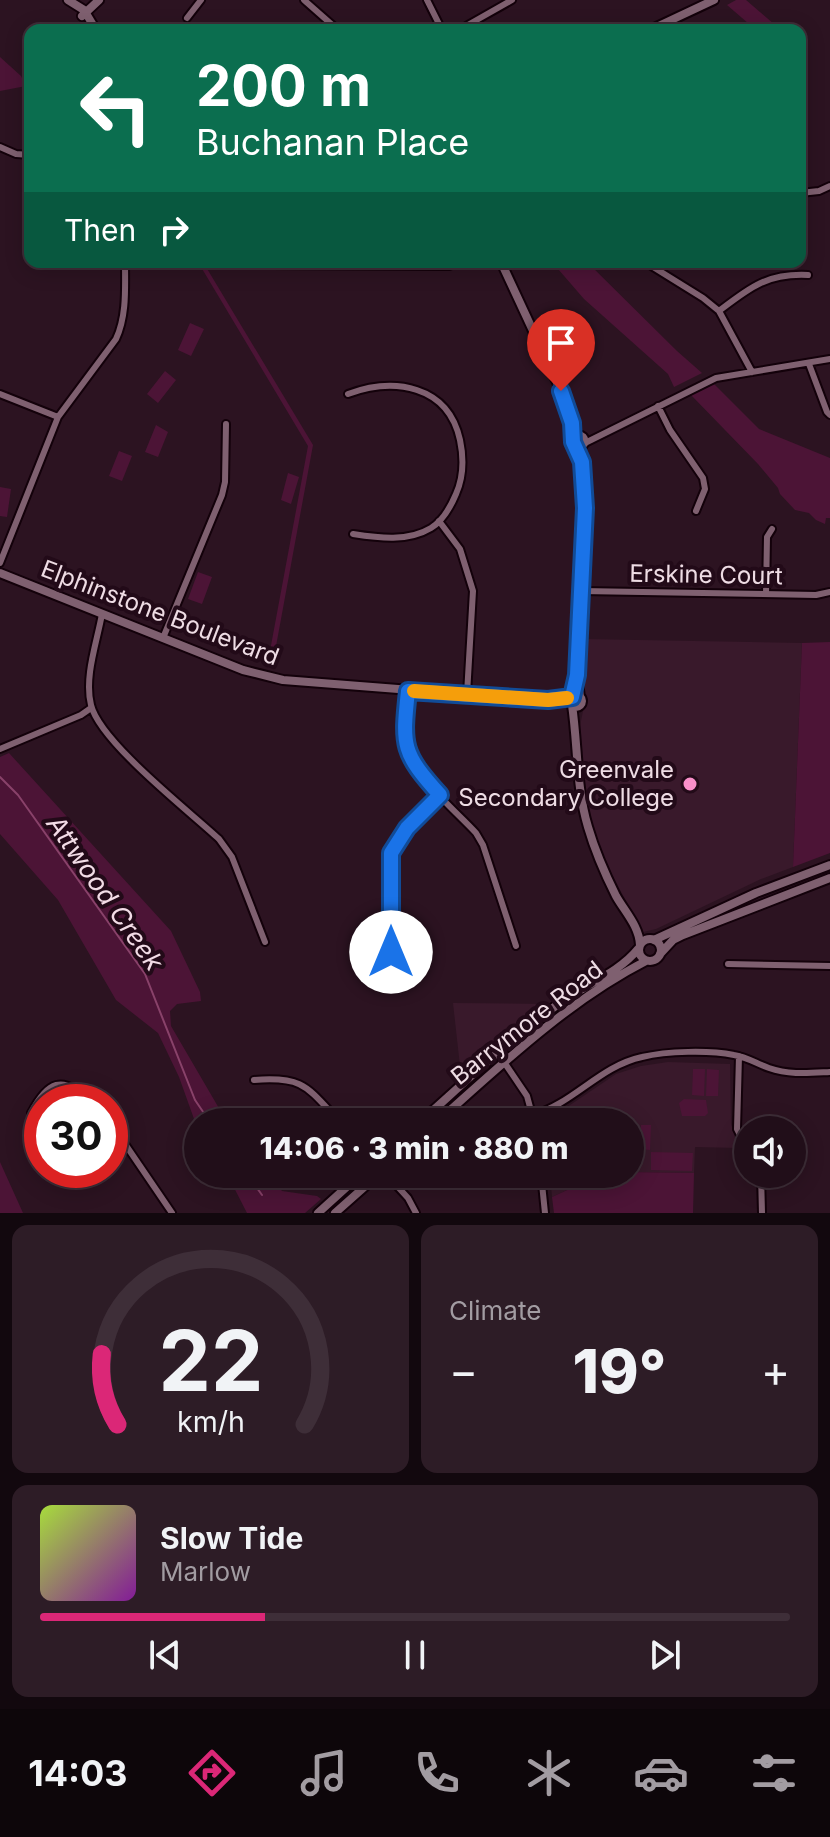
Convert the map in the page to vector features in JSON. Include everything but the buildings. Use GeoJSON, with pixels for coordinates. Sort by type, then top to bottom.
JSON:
{"type":"FeatureCollection","features":[{"type":"Feature","properties":{"kind":"street"},"geometry":{"type":"LineString","coordinates":[[66,0],[84,14],[90,24]]}},
{"type":"Feature","properties":{"kind":"street"},"geometry":{"type":"LineString","coordinates":[[84,14],[98,0]]}},
{"type":"Feature","properties":{"kind":"street"},"geometry":{"type":"LineString","coordinates":[[187,18],[201,0]]}},
{"type":"Feature","properties":{"kind":"street"},"geometry":{"type":"LineString","coordinates":[[304,0],[332,24]]}},
{"type":"Feature","properties":{"kind":"street"},"geometry":{"type":"LineString","coordinates":[[427,0],[439,24]]}},
{"type":"Feature","properties":{"kind":"street"},"geometry":{"type":"LineString","coordinates":[[470,24],[512,0]]}},
{"type":"Feature","properties":{"kind":"street"},"geometry":{"type":"LineString","coordinates":[[663,24],[714,0]]}},
{"type":"Feature","properties":{"kind":"street"},"geometry":{"type":"LineString","coordinates":[[0,147],[24,155]]}},
{"type":"Feature","properties":{"kind":"street"},"geometry":{"type":"LineString","coordinates":[[806,192],[830,186]]}},
{"type":"Feature","properties":{"kind":"street"},"geometry":{"type":"LineString","coordinates":[[0,563],[58,417],[121,328],[125,268]]}},
{"type":"Feature","properties":{"kind":"street"},"geometry":{"type":"LineString","coordinates":[[504,268],[561,391],[580,441],[585,508],[574,701],[578,777],[587,826],[602,868],[634,926],[640,956],[646,961],[654,960],[673,940],[683,935],[830,878]]}},
{"type":"Feature","properties":{"kind":"street"},"geometry":{"type":"LineString","coordinates":[[655,268],[719,311],[752,372]]}},
{"type":"Feature","properties":{"kind":"street"},"geometry":{"type":"LineString","coordinates":[[719,311],[756,284],[774,277],[808,275]]}},
{"type":"Feature","properties":{"kind":"street"},"geometry":{"type":"LineString","coordinates":[[580,441],[716,378],[830,359]]}},
{"type":"Feature","properties":{"kind":"street"},"geometry":{"type":"LineString","coordinates":[[809,364],[830,415]]}},
{"type":"Feature","properties":{"kind":"street"},"geometry":{"type":"LineString","coordinates":[[348,394],[385,384],[415,388],[441,403],[457,424],[464,456],[461,483],[450,508],[432,527],[410,535],[382,538],[353,534]]}},
{"type":"Feature","properties":{"kind":"street"},"geometry":{"type":"LineString","coordinates":[[0,394],[58,417]]}},
{"type":"Feature","properties":{"kind":"street"},"geometry":{"type":"LineString","coordinates":[[658,406],[670,430],[703,478],[705,489],[696,511]]}},
{"type":"Feature","properties":{"kind":"street"},"geometry":{"type":"LineString","coordinates":[[163,638],[222,495],[226,424]]}},
{"type":"Feature","properties":{"kind":"street"},"geometry":{"type":"LineString","coordinates":[[439,521],[460,549],[473,591],[467,694]]}},
{"type":"Feature","properties":{"kind":"street"},"geometry":{"type":"LineString","coordinates":[[766,594],[767,537],[772,529]]}},
{"type":"Feature","properties":{"kind":"street","name":"Elphinstone Boulevard"},"geometry":{"type":"LineString","coordinates":[[0,573],[243,670],[283,680],[574,701]]}},
{"type":"Feature","properties":{"kind":"street","name":"Erskine Court"},"geometry":{"type":"LineString","coordinates":[[581,591],[816,595],[830,592]]}},
{"type":"Feature","properties":{"kind":"street"},"geometry":{"type":"LineString","coordinates":[[102,614],[89,689],[91,708],[116,745],[219,839],[232,857],[265,942]]}},
{"type":"Feature","properties":{"kind":"street"},"geometry":{"type":"LineString","coordinates":[[408,691],[404,742],[417,769],[476,833],[483,845],[516,946]]}},
{"type":"Feature","properties":{"kind":"street"},"geometry":{"type":"LineString","coordinates":[[0,749],[91,708]]}},
{"type":"Feature","properties":{"kind":"street"},"geometry":{"type":"LineString","coordinates":[[391,952],[391,853],[407,828],[440,795]]}},
{"type":"Feature","properties":{"kind":"street"},"geometry":{"type":"LineString","coordinates":[[639,947],[756,893],[830,865]]}},
{"type":"Feature","properties":{"kind":"street"},"geometry":{"type":"LineString","coordinates":[[634,926],[659,944],[660,954]]}},
{"type":"Feature","properties":{"kind":"street","name":"Barrymore Road"},"geometry":{"type":"LineString","coordinates":[[436,1108],[552,1008],[629,959],[639,947]]}},
{"type":"Feature","properties":{"kind":"street","name":"Barrymore Road"},"geometry":{"type":"LineString","coordinates":[[453,1108],[584,998],[646,961]]}},
{"type":"Feature","properties":{"kind":"street"},"geometry":{"type":"LineString","coordinates":[[728,964],[830,966]]}},
{"type":"Feature","properties":{"kind":"street"},"geometry":{"type":"LineString","coordinates":[[497,1053],[527,1096],[531,1108]]}},
{"type":"Feature","properties":{"kind":"street"},"geometry":{"type":"LineString","coordinates":[[552,1108],[597,1077],[634,1059],[666,1053],[739,1056],[796,1074],[830,1072]]}},
{"type":"Feature","properties":{"kind":"street"},"geometry":{"type":"LineString","coordinates":[[737,1116],[739,1056]]}},
{"type":"Feature","properties":{"kind":"street"},"geometry":{"type":"LineString","coordinates":[[254,1080],[282,1078],[297,1081],[309,1088],[327,1108]]}},
{"type":"Feature","properties":{"kind":"street"},"geometry":{"type":"LineString","coordinates":[[128,1148],[172,1213]]}},
{"type":"Feature","properties":{"kind":"street"},"geometry":{"type":"LineString","coordinates":[[318,1213],[346,1188]]}},
{"type":"Feature","properties":{"kind":"street"},"geometry":{"type":"LineString","coordinates":[[335,1213],[363,1188]]}},
{"type":"Feature","properties":{"kind":"street"},"geometry":{"type":"LineString","coordinates":[[399,1188],[416,1213]]}},
{"type":"Feature","properties":{"kind":"street"},"geometry":{"type":"LineString","coordinates":[[542,1188],[545,1213]]}},
{"type":"Feature","properties":{"kind":"street"},"geometry":{"type":"LineString","coordinates":[[761,1188],[762,1213]]}},
{"type":"Feature","properties":{"kind":"shaded area"},"geometry":{"type":"Polygon","coordinates":[[[736,0],[746,0],[774,24],[749,24],[727,5],[736,0]]]}},
{"type":"Feature","properties":{"kind":"shaded area"},"geometry":{"type":"Polygon","coordinates":[[[0,57],[21,76],[24,86],[0,91],[0,57]]]}},
{"type":"Feature","properties":{"kind":"shaded area"},"geometry":{"type":"Polygon","coordinates":[[[202,268],[207,268],[313,445],[272,668],[267,667],[308,446],[202,268]]]}},
{"type":"Feature","properties":{"kind":"shaded area"},"geometry":{"type":"Polygon","coordinates":[[[557,268],[593,268],[702,373],[674,387],[668,374],[584,299],[557,268]]]}},
{"type":"Feature","properties":{"kind":"shaded area"},"geometry":{"type":"Polygon","coordinates":[[[190,323],[204,329],[191,356],[178,350],[190,323]]]}},
{"type":"Feature","properties":{"kind":"shaded area"},"geometry":{"type":"Polygon","coordinates":[[[165,371],[176,380],[158,403],[147,394],[165,371]]]}},
{"type":"Feature","properties":{"kind":"shaded area"},"geometry":{"type":"Polygon","coordinates":[[[714,384],[759,429],[830,458],[830,518],[826,518],[825,524],[809,513],[795,510],[758,464],[691,395],[714,384]]]}},
{"type":"Feature","properties":{"kind":"shaded area"},"geometry":{"type":"Polygon","coordinates":[[[156,425],[168,432],[158,457],[145,452],[156,425]]]}},
{"type":"Feature","properties":{"kind":"shaded area"},"geometry":{"type":"Polygon","coordinates":[[[119,451],[132,456],[122,481],[109,476],[119,451]]]}},
{"type":"Feature","properties":{"kind":"shaded area"},"geometry":{"type":"Polygon","coordinates":[[[288,473],[299,477],[291,504],[281,500],[288,473]]]}},
{"type":"Feature","properties":{"kind":"shaded area"},"geometry":{"type":"Polygon","coordinates":[[[0,487],[11,489],[7,517],[0,516],[0,487]]]}},
{"type":"Feature","properties":{"kind":"shaded area"},"geometry":{"type":"Polygon","coordinates":[[[198,572],[212,577],[202,604],[188,599],[198,572]]]}},
{"type":"Feature","properties":{"kind":"shaded area","name":"Greenvale Secondary College"},"geometry":{"type":"Polygon","coordinates":[[[583,639],[802,643],[793,867],[656,929],[643,932],[595,836],[586,800],[580,726],[585,701],[581,682],[583,639]]]}},
{"type":"Feature","properties":{"kind":"shaded area"},"geometry":{"type":"Polygon","coordinates":[[[830,642],[830,853],[793,867],[802,643],[830,642]]]}},
{"type":"Feature","properties":{"kind":"shaded area"},"geometry":{"type":"Polygon","coordinates":[[[9,753],[171,931],[200,992],[201,1001],[177,1004],[170,1011],[171,1026],[219,1108],[190,1108],[158,1033],[116,1000],[58,900],[0,834],[0,757],[9,753]]]}},
{"type":"Feature","properties":{"kind":"shaded area"},"geometry":{"type":"Polygon","coordinates":[[[453,1003],[545,1004],[461,1075],[453,1003]]]}},
{"type":"Feature","properties":{"kind":"shaded area"},"geometry":{"type":"Polygon","coordinates":[[[668,1062],[730,1064],[734,1148],[695,1147],[694,1173],[644,1172],[644,1108],[566,1108],[616,1074],[668,1062]]]}},
{"type":"Feature","properties":{"kind":"shaded area"},"geometry":{"type":"Polygon","coordinates":[[[693,1069],[705,1069],[704,1096],[692,1095],[693,1069]]]}},
{"type":"Feature","properties":{"kind":"shaded area"},"geometry":{"type":"Polygon","coordinates":[[[707,1069],[719,1070],[718,1096],[706,1096],[707,1069]]]}},
{"type":"Feature","properties":{"kind":"shaded area"},"geometry":{"type":"Polygon","coordinates":[[[684,1099],[706,1100],[708,1113],[705,1116],[682,1116],[679,1103],[684,1099]]]}},
{"type":"Feature","properties":{"kind":"shaded area"},"geometry":{"type":"Polygon","coordinates":[[[644,1125],[651,1125],[650,1150],[644,1149],[644,1125]]]}},
{"type":"Feature","properties":{"kind":"shaded area"},"geometry":{"type":"Polygon","coordinates":[[[651,1152],[693,1153],[692,1171],[651,1170],[651,1152]]]}},
{"type":"Feature","properties":{"kind":"shaded area"},"geometry":{"type":"Polygon","coordinates":[[[0,1162],[23,1213],[0,1213],[0,1162]]]}},
{"type":"Feature","properties":{"kind":"shaded area"},"geometry":{"type":"Polygon","coordinates":[[[644,1172],[694,1173],[693,1213],[554,1213],[552,1197],[572,1188],[644,1188],[644,1172]]]}},
{"type":"Feature","properties":{"kind":"shaded area"},"geometry":{"type":"Polygon","coordinates":[[[234,1188],[279,1188],[321,1199],[305,1213],[247,1213],[234,1188]]]}},
{"type":"Feature","properties":{"kind":"shaded area"},"geometry":{"type":"Polygon","coordinates":[[[551,1188],[572,1188],[552,1197],[551,1188]]]}},
{"type":"Feature","properties":{"kind":"waterway","name":"Attwood Creek"},"geometry":{"type":"LineString","coordinates":[[0,777],[18,795],[145,974],[200,1108]]}},
{"type":"Feature","properties":{"kind":"waterway","name":"Attwood Creek"},"geometry":{"type":"LineString","coordinates":[[257,1188],[262,1195]]}},
{"type":"Feature","properties":{"kind":"slow traffic"},"geometry":{"type":"LineString","coordinates":[[414,691],[548,700],[567,698]]}},
{"type":"Feature","properties":{"kind":"place","name":"Greenvale Secondary College"},"geometry":{"type":"Point","coordinates":[690,784]}},
{"type":"Feature","properties":{"kind":"route"},"geometry":{"type":"LineString","coordinates":[[391,952],[391,853],[407,828],[440,795],[417,769],[404,742],[408,691],[548,700],[572,697],[577,675],[585,508],[582,462],[573,442],[572,423],[561,391]]}}]}
